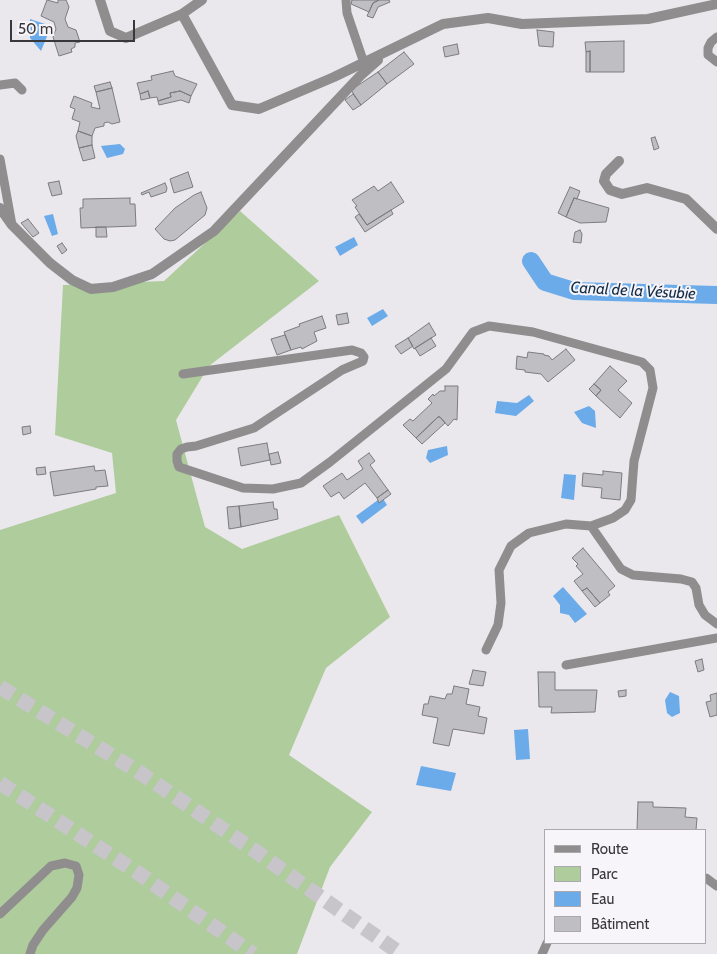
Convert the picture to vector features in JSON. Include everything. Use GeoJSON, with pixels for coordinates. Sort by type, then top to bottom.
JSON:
{"type":"FeatureCollection","features":[{"type":"Feature","properties":{"kind":"street"},"geometry":{"type":"LineString","coordinates":[[100,0],[110,31],[126,38],[182,14],[202,0]]}},
{"type":"Feature","properties":{"kind":"street"},"geometry":{"type":"LineString","coordinates":[[182,14],[232,105],[259,109],[334,77],[443,24],[488,18],[522,24],[648,19],[717,4]]}},
{"type":"Feature","properties":{"kind":"street"},"geometry":{"type":"LineString","coordinates":[[0,208],[12,225],[50,263],[72,280],[91,289],[113,287],[152,274],[214,231],[354,83],[386,52]]}},
{"type":"Feature","properties":{"kind":"street"},"geometry":{"type":"LineString","coordinates":[[619,162],[606,174],[604,181],[610,190],[622,194],[647,188],[686,199],[717,229]]}},
{"type":"Feature","properties":{"kind":"lane"},"geometry":{"type":"LineString","coordinates":[[346,0],[347,13],[364,63]]}},
{"type":"Feature","properties":{"kind":"lane"},"geometry":{"type":"LineString","coordinates":[[717,36],[708,48],[708,55],[717,62]]}},
{"type":"Feature","properties":{"kind":"lane"},"geometry":{"type":"LineString","coordinates":[[0,85],[15,83],[22,90]]}},
{"type":"Feature","properties":{"kind":"lane"},"geometry":{"type":"LineString","coordinates":[[0,160],[12,225]]}},
{"type":"Feature","properties":{"kind":"lane"},"geometry":{"type":"LineString","coordinates":[[183,374],[352,350],[361,353],[364,357],[363,361],[342,370],[254,428],[196,446],[187,446],[177,454],[176,461],[179,467],[243,488],[274,489],[302,483],[330,462],[446,369],[473,332],[489,326],[533,332],[642,362],[650,370],[653,388],[634,461],[631,500],[625,510],[613,518],[591,526],[566,524],[529,533],[511,546],[499,570],[501,603],[498,625],[486,650]]}},
{"type":"Feature","properties":{"kind":"lane"},"geometry":{"type":"LineString","coordinates":[[591,526],[621,569],[633,575],[681,579],[692,582],[696,588],[699,605],[705,615],[717,624]]}},
{"type":"Feature","properties":{"kind":"lane"},"geometry":{"type":"LineString","coordinates":[[566,665],[717,638]]}},
{"type":"Feature","properties":{"kind":"lane"},"geometry":{"type":"LineString","coordinates":[[0,914],[52,866],[65,863],[76,866],[79,874],[77,888],[72,898],[43,930],[33,945],[30,954]]}},
{"type":"Feature","properties":{"kind":"green space"},"geometry":{"type":"Polygon","coordinates":[[[240,211],[319,281],[209,366],[176,420],[205,527],[242,549],[339,515],[390,617],[326,668],[289,755],[372,812],[330,867],[297,954],[0,954],[0,530],[116,493],[112,453],[55,435],[63,285],[164,281],[240,211]]]}},
{"type":"Feature","properties":{"kind":"water"},"geometry":{"type":"Polygon","coordinates":[[[30,19],[45,24],[48,34],[41,51],[30,38],[30,19]]]}},
{"type":"Feature","properties":{"kind":"water"},"geometry":{"type":"Polygon","coordinates":[[[120,144],[125,149],[123,154],[107,158],[101,146],[120,144]]]}},
{"type":"Feature","properties":{"kind":"water"},"geometry":{"type":"Polygon","coordinates":[[[53,214],[58,234],[52,236],[44,216],[53,214]]]}},
{"type":"Feature","properties":{"kind":"water"},"geometry":{"type":"Polygon","coordinates":[[[354,237],[358,245],[340,256],[335,247],[354,237]]]}},
{"type":"Feature","properties":{"kind":"water"},"geometry":{"type":"Polygon","coordinates":[[[383,309],[388,316],[372,326],[367,318],[383,309]]]}},
{"type":"Feature","properties":{"kind":"water"},"geometry":{"type":"Polygon","coordinates":[[[529,395],[534,401],[516,416],[495,413],[497,401],[517,403],[529,395]]]}},
{"type":"Feature","properties":{"kind":"water"},"geometry":{"type":"Polygon","coordinates":[[[589,406],[595,411],[596,428],[582,423],[574,412],[589,406]]]}},
{"type":"Feature","properties":{"kind":"water"},"geometry":{"type":"Polygon","coordinates":[[[447,446],[448,455],[430,463],[426,458],[428,450],[447,446]]]}},
{"type":"Feature","properties":{"kind":"water"},"geometry":{"type":"Polygon","coordinates":[[[564,474],[576,475],[574,500],[561,498],[564,474]]]}},
{"type":"Feature","properties":{"kind":"water"},"geometry":{"type":"Polygon","coordinates":[[[382,497],[387,505],[362,524],[356,516],[382,497]]]}},
{"type":"Feature","properties":{"kind":"water"},"geometry":{"type":"Polygon","coordinates":[[[563,587],[587,614],[575,623],[569,615],[560,613],[560,605],[553,596],[563,587]]]}},
{"type":"Feature","properties":{"kind":"water"},"geometry":{"type":"Polygon","coordinates":[[[670,692],[679,696],[680,713],[672,717],[667,713],[665,700],[670,692]]]}},
{"type":"Feature","properties":{"kind":"water"},"geometry":{"type":"Polygon","coordinates":[[[528,729],[530,759],[516,760],[514,730],[528,729]]]}},
{"type":"Feature","properties":{"kind":"water"},"geometry":{"type":"Polygon","coordinates":[[[421,766],[456,773],[451,791],[416,785],[421,766]]]}},
{"type":"Feature","properties":{"kind":"building"},"geometry":{"type":"Polygon","coordinates":[[[47,0],[58,3],[58,0],[66,0],[69,7],[65,19],[68,27],[76,30],[80,42],[75,43],[75,47],[71,49],[72,52],[59,56],[53,37],[56,29],[54,22],[41,16],[47,0]]]}},
{"type":"Feature","properties":{"kind":"building"},"geometry":{"type":"Polygon","coordinates":[[[352,0],[379,0],[373,3],[369,12],[351,4],[352,0]]]}},
{"type":"Feature","properties":{"kind":"building"},"geometry":{"type":"Polygon","coordinates":[[[379,0],[389,0],[390,2],[378,7],[373,18],[367,16],[373,3],[379,0]]]}},
{"type":"Feature","properties":{"kind":"building"},"geometry":{"type":"Polygon","coordinates":[[[537,30],[554,32],[553,47],[539,46],[537,30]]]}},
{"type":"Feature","properties":{"kind":"building"},"geometry":{"type":"Polygon","coordinates":[[[624,41],[624,72],[590,72],[590,51],[586,52],[585,42],[624,41]]]}},
{"type":"Feature","properties":{"kind":"building"},"geometry":{"type":"Polygon","coordinates":[[[457,44],[459,54],[445,57],[443,47],[457,44]]]}},
{"type":"Feature","properties":{"kind":"building"},"geometry":{"type":"Polygon","coordinates":[[[590,51],[590,72],[586,72],[586,52],[590,51]]]}},
{"type":"Feature","properties":{"kind":"building"},"geometry":{"type":"Polygon","coordinates":[[[404,52],[414,64],[387,84],[378,72],[404,52]]]}},
{"type":"Feature","properties":{"kind":"building"},"geometry":{"type":"Polygon","coordinates":[[[173,71],[175,76],[197,84],[191,96],[180,91],[170,93],[171,97],[158,101],[157,97],[150,98],[148,91],[140,94],[137,83],[152,80],[151,76],[173,71]]]}},
{"type":"Feature","properties":{"kind":"building"},"geometry":{"type":"Polygon","coordinates":[[[378,72],[387,84],[361,105],[351,90],[378,72]]]}},
{"type":"Feature","properties":{"kind":"building"},"geometry":{"type":"Polygon","coordinates":[[[110,82],[112,88],[96,92],[94,86],[110,82]]]}},
{"type":"Feature","properties":{"kind":"building"},"geometry":{"type":"Polygon","coordinates":[[[112,88],[120,122],[104,123],[104,126],[95,128],[92,136],[78,131],[80,122],[72,119],[75,109],[70,107],[74,96],[92,103],[91,107],[100,109],[96,92],[112,88]]]}},
{"type":"Feature","properties":{"kind":"building"},"geometry":{"type":"Polygon","coordinates":[[[148,91],[150,98],[141,100],[140,94],[148,91]]]}},
{"type":"Feature","properties":{"kind":"building"},"geometry":{"type":"Polygon","coordinates":[[[180,91],[191,96],[189,103],[181,100],[159,105],[158,101],[171,97],[170,93],[180,91]]]}},
{"type":"Feature","properties":{"kind":"building"},"geometry":{"type":"Polygon","coordinates":[[[353,94],[361,105],[353,110],[345,100],[353,94]]]}},
{"type":"Feature","properties":{"kind":"building"},"geometry":{"type":"Polygon","coordinates":[[[78,131],[92,136],[92,145],[79,148],[76,136],[78,131]]]}},
{"type":"Feature","properties":{"kind":"building"},"geometry":{"type":"Polygon","coordinates":[[[655,137],[659,148],[654,150],[651,138],[655,137]]]}},
{"type":"Feature","properties":{"kind":"building"},"geometry":{"type":"Polygon","coordinates":[[[92,145],[95,158],[83,161],[79,148],[92,145]]]}},
{"type":"Feature","properties":{"kind":"building"},"geometry":{"type":"Polygon","coordinates":[[[188,172],[193,187],[174,193],[170,179],[188,172]]]}},
{"type":"Feature","properties":{"kind":"building"},"geometry":{"type":"Polygon","coordinates":[[[59,181],[62,194],[52,196],[48,183],[59,181]]]}},
{"type":"Feature","properties":{"kind":"building"},"geometry":{"type":"Polygon","coordinates":[[[391,182],[404,202],[367,225],[352,200],[374,186],[378,191],[391,182]]]}},
{"type":"Feature","properties":{"kind":"building"},"geometry":{"type":"Polygon","coordinates":[[[165,183],[166,192],[151,197],[149,192],[142,195],[141,193],[165,183]]]}},
{"type":"Feature","properties":{"kind":"building"},"geometry":{"type":"Polygon","coordinates":[[[570,187],[580,191],[577,199],[574,198],[566,217],[558,213],[570,187]]]}},
{"type":"Feature","properties":{"kind":"building"},"geometry":{"type":"Polygon","coordinates":[[[201,192],[207,208],[205,215],[175,240],[164,239],[155,229],[175,208],[201,192]]]}},
{"type":"Feature","properties":{"kind":"building"},"geometry":{"type":"Polygon","coordinates":[[[130,198],[130,204],[135,204],[136,226],[81,228],[80,208],[83,208],[83,199],[130,198]]]}},
{"type":"Feature","properties":{"kind":"building"},"geometry":{"type":"Polygon","coordinates":[[[574,198],[609,208],[606,222],[580,223],[566,217],[574,198]]]}},
{"type":"Feature","properties":{"kind":"building"},"geometry":{"type":"Polygon","coordinates":[[[391,210],[393,214],[365,232],[355,217],[359,214],[367,225],[391,210]]]}},
{"type":"Feature","properties":{"kind":"building"},"geometry":{"type":"Polygon","coordinates":[[[28,219],[39,233],[33,237],[21,223],[28,219]]]}},
{"type":"Feature","properties":{"kind":"building"},"geometry":{"type":"Polygon","coordinates":[[[96,227],[106,227],[107,237],[96,237],[96,227]]]}},
{"type":"Feature","properties":{"kind":"building"},"geometry":{"type":"Polygon","coordinates":[[[580,230],[582,234],[581,243],[573,242],[575,232],[580,230]]]}},
{"type":"Feature","properties":{"kind":"building"},"geometry":{"type":"Polygon","coordinates":[[[62,243],[67,250],[62,254],[57,246],[62,243]]]}},
{"type":"Feature","properties":{"kind":"building"},"geometry":{"type":"Polygon","coordinates":[[[347,313],[349,323],[338,325],[336,315],[347,313]]]}},
{"type":"Feature","properties":{"kind":"building"},"geometry":{"type":"Polygon","coordinates":[[[322,316],[326,328],[314,332],[317,341],[302,349],[301,347],[291,350],[284,332],[300,326],[299,324],[322,316]]]}},
{"type":"Feature","properties":{"kind":"building"},"geometry":{"type":"Polygon","coordinates":[[[429,323],[436,335],[414,349],[408,338],[429,323]]]}},
{"type":"Feature","properties":{"kind":"building"},"geometry":{"type":"Polygon","coordinates":[[[285,335],[291,350],[277,355],[271,339],[285,335]]]}},
{"type":"Feature","properties":{"kind":"building"},"geometry":{"type":"Polygon","coordinates":[[[408,338],[413,346],[401,354],[395,346],[408,338]]]}},
{"type":"Feature","properties":{"kind":"building"},"geometry":{"type":"Polygon","coordinates":[[[431,338],[436,346],[420,356],[415,348],[431,338]]]}},
{"type":"Feature","properties":{"kind":"building"},"geometry":{"type":"Polygon","coordinates":[[[566,349],[575,360],[548,382],[541,374],[516,369],[517,356],[527,358],[528,352],[544,354],[552,360],[566,349]]]}},
{"type":"Feature","properties":{"kind":"building"},"geometry":{"type":"Polygon","coordinates":[[[610,366],[627,381],[618,390],[632,403],[620,418],[596,396],[601,390],[594,384],[610,366]]]}},
{"type":"Feature","properties":{"kind":"building"},"geometry":{"type":"Polygon","coordinates":[[[594,384],[601,390],[596,396],[589,389],[594,384]]]}},
{"type":"Feature","properties":{"kind":"building"},"geometry":{"type":"Polygon","coordinates":[[[445,386],[458,386],[457,420],[454,419],[448,426],[438,417],[416,438],[403,425],[410,419],[413,421],[432,403],[428,399],[433,394],[434,396],[440,391],[445,391],[445,386]]]}},
{"type":"Feature","properties":{"kind":"building"},"geometry":{"type":"Polygon","coordinates":[[[438,417],[445,423],[422,444],[416,438],[438,417]]]}},
{"type":"Feature","properties":{"kind":"building"},"geometry":{"type":"Polygon","coordinates":[[[30,426],[31,433],[23,435],[22,427],[30,426]]]}},
{"type":"Feature","properties":{"kind":"building"},"geometry":{"type":"Polygon","coordinates":[[[267,443],[270,460],[241,466],[238,448],[267,443]]]}},
{"type":"Feature","properties":{"kind":"building"},"geometry":{"type":"Polygon","coordinates":[[[278,452],[281,463],[271,465],[269,454],[278,452]]]}},
{"type":"Feature","properties":{"kind":"building"},"geometry":{"type":"Polygon","coordinates":[[[369,453],[375,461],[370,465],[388,490],[377,498],[365,483],[344,499],[339,492],[331,497],[323,486],[342,473],[347,480],[363,469],[358,461],[369,453]]]}},
{"type":"Feature","properties":{"kind":"building"},"geometry":{"type":"Polygon","coordinates":[[[94,466],[95,471],[105,470],[108,486],[54,496],[50,472],[94,466]]]}},
{"type":"Feature","properties":{"kind":"building"},"geometry":{"type":"Polygon","coordinates":[[[45,467],[46,474],[37,475],[36,468],[45,467]]]}},
{"type":"Feature","properties":{"kind":"building"},"geometry":{"type":"Polygon","coordinates":[[[603,471],[622,473],[620,500],[601,498],[602,488],[582,486],[583,473],[603,475],[603,471]]]}},
{"type":"Feature","properties":{"kind":"building"},"geometry":{"type":"Polygon","coordinates":[[[388,490],[391,494],[379,503],[377,498],[388,490]]]}},
{"type":"Feature","properties":{"kind":"building"},"geometry":{"type":"Polygon","coordinates":[[[273,502],[274,509],[277,509],[278,519],[241,527],[239,506],[273,502]]]}},
{"type":"Feature","properties":{"kind":"building"},"geometry":{"type":"Polygon","coordinates":[[[239,506],[241,527],[229,529],[227,507],[239,506]]]}},
{"type":"Feature","properties":{"kind":"building"},"geometry":{"type":"Polygon","coordinates":[[[583,548],[615,586],[608,592],[610,595],[600,603],[587,588],[582,591],[574,581],[583,574],[576,566],[578,564],[572,558],[583,548]]]}},
{"type":"Feature","properties":{"kind":"building"},"geometry":{"type":"Polygon","coordinates":[[[587,588],[600,603],[595,607],[582,591],[587,588]]]}},
{"type":"Feature","properties":{"kind":"building"},"geometry":{"type":"Polygon","coordinates":[[[702,659],[704,670],[698,672],[695,661],[702,659]]]}},
{"type":"Feature","properties":{"kind":"building"},"geometry":{"type":"Polygon","coordinates":[[[473,670],[486,672],[483,686],[469,684],[473,670]]]}},
{"type":"Feature","properties":{"kind":"building"},"geometry":{"type":"Polygon","coordinates":[[[538,672],[555,672],[555,690],[597,690],[595,712],[551,713],[552,707],[539,707],[538,672]]]}},
{"type":"Feature","properties":{"kind":"building"},"geometry":{"type":"Polygon","coordinates":[[[454,686],[469,689],[466,704],[480,707],[478,716],[487,718],[484,734],[453,729],[449,746],[433,743],[438,718],[422,715],[424,704],[428,704],[430,696],[445,699],[447,694],[452,694],[454,686]]]}},
{"type":"Feature","properties":{"kind":"building"},"geometry":{"type":"Polygon","coordinates":[[[626,690],[626,696],[619,697],[618,691],[626,690]]]}},
{"type":"Feature","properties":{"kind":"building"},"geometry":{"type":"Polygon","coordinates":[[[717,693],[717,715],[710,717],[706,702],[711,701],[710,695],[717,693]]]}},
{"type":"Feature","properties":{"kind":"building"},"geometry":{"type":"Polygon","coordinates":[[[638,802],[653,802],[653,807],[686,808],[685,817],[697,818],[696,829],[637,829],[638,802]]]}},
{"type":"Feature","properties":{"kind":"waterway","name":"Canal de la Vésubie"},"geometry":{"type":"LineString","coordinates":[[531,261],[545,282],[574,291],[717,295]]}},
{"type":"Feature","properties":{"kind":"tunnel"},"geometry":{"type":"LineString","coordinates":[[0,687],[142,774],[401,954]]}},
{"type":"Feature","properties":{"kind":"tunnel"},"geometry":{"type":"LineString","coordinates":[[0,783],[138,873],[253,954]]}}]}
